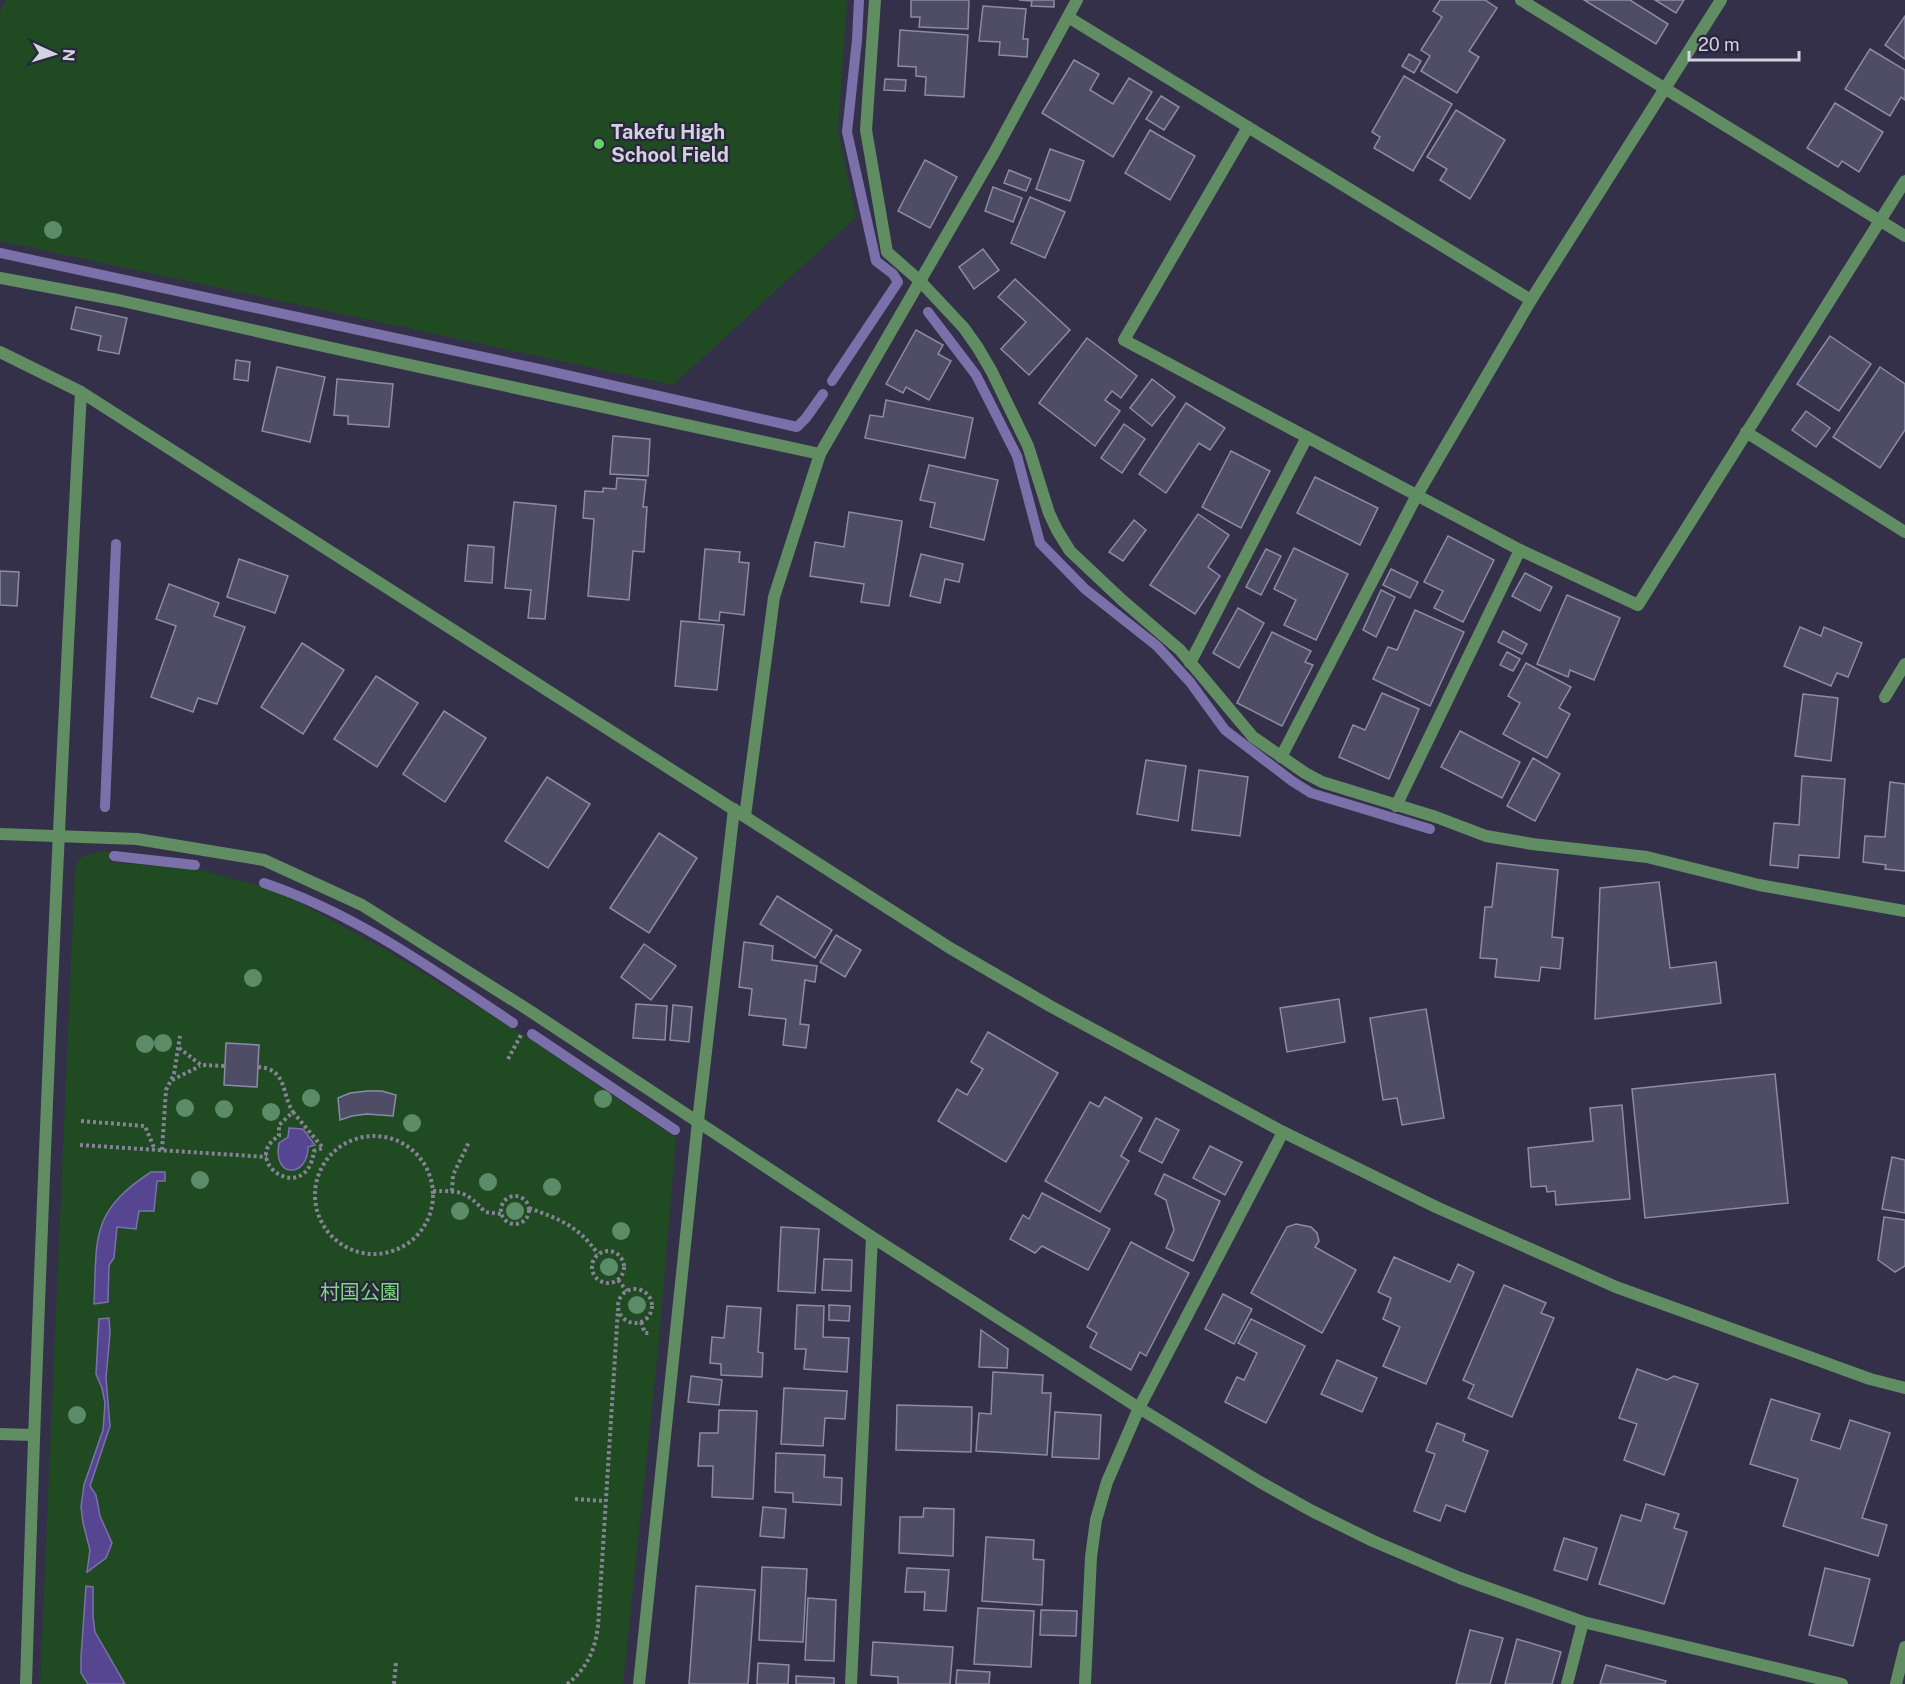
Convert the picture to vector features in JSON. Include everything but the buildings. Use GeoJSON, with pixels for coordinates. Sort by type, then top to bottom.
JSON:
{"type":"FeatureCollection","features":[{"type":"Feature","properties":{"kind":"street"},"geometry":{"type":"LineString","coordinates":[[875,0],[866,130],[887,252],[920,281],[964,328],[992,372],[1028,446],[1057,531],[1070,551],[1180,650],[1254,737],[1322,782],[1486,836],[1532,844],[1647,857],[1759,885],[1905,911]]}},
{"type":"Feature","properties":{"kind":"street"},"geometry":{"type":"LineString","coordinates":[[639,1684],[698,1121],[739,812],[774,597],[820,454],[994,153],[1077,0]]}},
{"type":"Feature","properties":{"kind":"street"},"geometry":{"type":"LineString","coordinates":[[1521,0],[1905,236]]}},
{"type":"Feature","properties":{"kind":"street"},"geometry":{"type":"LineString","coordinates":[[1281,757],[1416,495],[1531,300],[1721,0]]}},
{"type":"Feature","properties":{"kind":"street"},"geometry":{"type":"LineString","coordinates":[[1068,17],[1531,300]]}},
{"type":"Feature","properties":{"kind":"street"},"geometry":{"type":"LineString","coordinates":[[1248,127],[1124,340],[1520,549],[1638,605],[1905,182]]}},
{"type":"Feature","properties":{"kind":"street"},"geometry":{"type":"LineString","coordinates":[[0,278],[118,300],[820,454]]}},
{"type":"Feature","properties":{"kind":"street"},"geometry":{"type":"LineString","coordinates":[[0,352],[81,392],[950,948],[1060,1011],[1283,1132],[1436,1207],[1616,1287],[1870,1379],[1905,1388]]}},
{"type":"Feature","properties":{"kind":"street"},"geometry":{"type":"LineString","coordinates":[[26,1684],[33,1435],[57,837],[81,392]]}},
{"type":"Feature","properties":{"kind":"street"},"geometry":{"type":"LineString","coordinates":[[1746,432],[1905,532]]}},
{"type":"Feature","properties":{"kind":"street"},"geometry":{"type":"LineString","coordinates":[[1191,663],[1307,437]]}},
{"type":"Feature","properties":{"kind":"street"},"geometry":{"type":"LineString","coordinates":[[1396,806],[1520,549]]}},
{"type":"Feature","properties":{"kind":"street"},"geometry":{"type":"LineString","coordinates":[[1885,697],[1905,664]]}},
{"type":"Feature","properties":{"kind":"street"},"geometry":{"type":"LineString","coordinates":[[0,834],[137,838],[264,860],[362,905],[1139,1408],[1312,1512],[1460,1578],[1583,1622],[1842,1684]]}},
{"type":"Feature","properties":{"kind":"street"},"geometry":{"type":"LineString","coordinates":[[1085,1684],[1091,1557],[1096,1520],[1107,1482],[1139,1408],[1283,1132]]}},
{"type":"Feature","properties":{"kind":"street"},"geometry":{"type":"LineString","coordinates":[[851,1684],[872,1237]]}},
{"type":"Feature","properties":{"kind":"street"},"geometry":{"type":"LineString","coordinates":[[0,1434],[33,1435]]}},
{"type":"Feature","properties":{"kind":"street"},"geometry":{"type":"LineString","coordinates":[[1567,1684],[1583,1622]]}},
{"type":"Feature","properties":{"kind":"street"},"geometry":{"type":"LineString","coordinates":[[1896,1684],[1905,1647]]}},
{"type":"Feature","properties":{"kind":"path"},"geometry":{"type":"LineString","coordinates":[[508,1059],[521,1034]]}},
{"type":"Feature","properties":{"kind":"path"},"geometry":{"type":"LineString","coordinates":[[162,1150],[166,1090],[171,1081],[180,1036]]}},
{"type":"Feature","properties":{"kind":"path"},"geometry":{"type":"LineString","coordinates":[[178,1047],[188,1058],[201,1065],[225,1066]]}},
{"type":"Feature","properties":{"kind":"path"},"geometry":{"type":"LineString","coordinates":[[171,1081],[201,1065]]}},
{"type":"Feature","properties":{"kind":"path"},"geometry":{"type":"LineString","coordinates":[[258,1067],[274,1071],[279,1077],[286,1091],[288,1105],[331,1155]]}},
{"type":"Feature","properties":{"kind":"path"},"geometry":{"type":"LineString","coordinates":[[293,1112],[279,1125],[279,1136],[271,1141],[267,1148],[267,1165],[283,1177],[294,1178],[306,1173],[313,1160],[314,1151],[323,1148]]}},
{"type":"Feature","properties":{"kind":"path"},"geometry":{"type":"LineString","coordinates":[[81,1121],[145,1126],[155,1150]]}},
{"type":"Feature","properties":{"kind":"path"},"geometry":{"type":"LineString","coordinates":[[369,1136],[387,1137],[404,1144],[419,1156],[429,1172],[433,1191],[431,1211],[422,1230],[408,1244],[389,1253],[369,1255],[349,1250],[332,1238],[321,1221],[315,1202],[316,1183],[323,1166],[335,1150],[351,1141],[369,1136]]}},
{"type":"Feature","properties":{"kind":"path"},"geometry":{"type":"LineString","coordinates":[[452,1191],[453,1175],[469,1142]]}},
{"type":"Feature","properties":{"kind":"path"},"geometry":{"type":"LineString","coordinates":[[80,1145],[267,1157]]}},
{"type":"Feature","properties":{"kind":"path"},"geometry":{"type":"LineString","coordinates":[[433,1191],[452,1191],[470,1196],[485,1212],[501,1214]]}},
{"type":"Feature","properties":{"kind":"path"},"geometry":{"type":"LineString","coordinates":[[529,1208],[524,1221],[515,1224],[506,1221],[501,1214],[502,1205],[508,1198],[512,1196],[521,1198],[529,1208],[566,1222],[587,1238],[598,1254]]}},
{"type":"Feature","properties":{"kind":"path"},"geometry":{"type":"LineString","coordinates":[[609,1251],[620,1255],[624,1265],[622,1276],[618,1280],[608,1284],[596,1277],[592,1268],[598,1254],[609,1251]]}},
{"type":"Feature","properties":{"kind":"path"},"geometry":{"type":"LineString","coordinates":[[618,1280],[627,1291]]}},
{"type":"Feature","properties":{"kind":"path"},"geometry":{"type":"LineString","coordinates":[[567,1684],[584,1668],[595,1648],[598,1626],[605,1501],[618,1309],[620,1298],[627,1291],[637,1290],[646,1294],[651,1304],[649,1315],[641,1322],[631,1323],[622,1318],[618,1309]]}},
{"type":"Feature","properties":{"kind":"path"},"geometry":{"type":"LineString","coordinates":[[575,1499],[605,1501]]}},
{"type":"Feature","properties":{"kind":"path"},"geometry":{"type":"LineString","coordinates":[[394,1684],[396,1662]]}},
{"type":"Feature","properties":{"kind":"green space"},"geometry":{"type":"Polygon","coordinates":[[[6,0],[847,0],[838,130],[856,217],[673,385],[0,241],[0,12],[6,0]]]}},
{"type":"Feature","properties":{"kind":"green space","name":"村国公園"},"geometry":{"type":"Polygon","coordinates":[[[110,852],[109,862],[198,869],[278,891],[386,950],[528,1038],[676,1138],[659,1340],[623,1684],[40,1684],[75,870],[84,856],[110,852]]]}},
{"type":"Feature","properties":{"kind":"shaded area"},"geometry":{"type":"Polygon","coordinates":[[[289,1128],[303,1129],[315,1145],[308,1147],[302,1165],[291,1170],[285,1168],[278,1155],[279,1143],[288,1137],[289,1128]]]}},
{"type":"Feature","properties":{"kind":"shaded area"},"geometry":{"type":"Polygon","coordinates":[[[151,1172],[165,1172],[165,1181],[157,1181],[154,1211],[139,1211],[136,1229],[117,1227],[114,1258],[109,1265],[108,1302],[94,1304],[97,1243],[107,1214],[131,1186],[151,1172]]]}},
{"type":"Feature","properties":{"kind":"shaded area"},"geometry":{"type":"Polygon","coordinates":[[[109,1318],[106,1378],[110,1426],[90,1486],[96,1495],[100,1516],[112,1543],[106,1558],[87,1572],[90,1550],[81,1507],[84,1485],[103,1430],[105,1403],[96,1374],[99,1319],[109,1318]]]}},
{"type":"Feature","properties":{"kind":"shaded area"},"geometry":{"type":"Polygon","coordinates":[[[86,1586],[93,1587],[95,1632],[125,1684],[88,1684],[81,1673],[86,1586]]]}},
{"type":"Feature","properties":{"kind":"waterway"},"geometry":{"type":"LineString","coordinates":[[832,381],[898,282],[893,274],[876,261],[847,132],[859,0]]}},
{"type":"Feature","properties":{"kind":"waterway"},"geometry":{"type":"LineString","coordinates":[[0,253],[797,427],[823,394]]}},
{"type":"Feature","properties":{"kind":"waterway"},"geometry":{"type":"LineString","coordinates":[[928,312],[976,375],[1017,456],[1040,543],[1085,589],[1157,646],[1190,682],[1225,730],[1292,781],[1311,793],[1430,829]]}},
{"type":"Feature","properties":{"kind":"waterway"},"geometry":{"type":"LineString","coordinates":[[105,807],[116,544]]}},
{"type":"Feature","properties":{"kind":"waterway"},"geometry":{"type":"LineString","coordinates":[[114,856],[195,865]]}},
{"type":"Feature","properties":{"kind":"waterway"},"geometry":{"type":"LineString","coordinates":[[264,883],[330,910],[362,927],[513,1023]]}},
{"type":"Feature","properties":{"kind":"waterway"},"geometry":{"type":"LineString","coordinates":[[532,1034],[675,1130]]}},
{"type":"Feature","properties":{"kind":"place","name":"Takefu High School Field"},"geometry":{"type":"Point","coordinates":[599,144]}}]}
